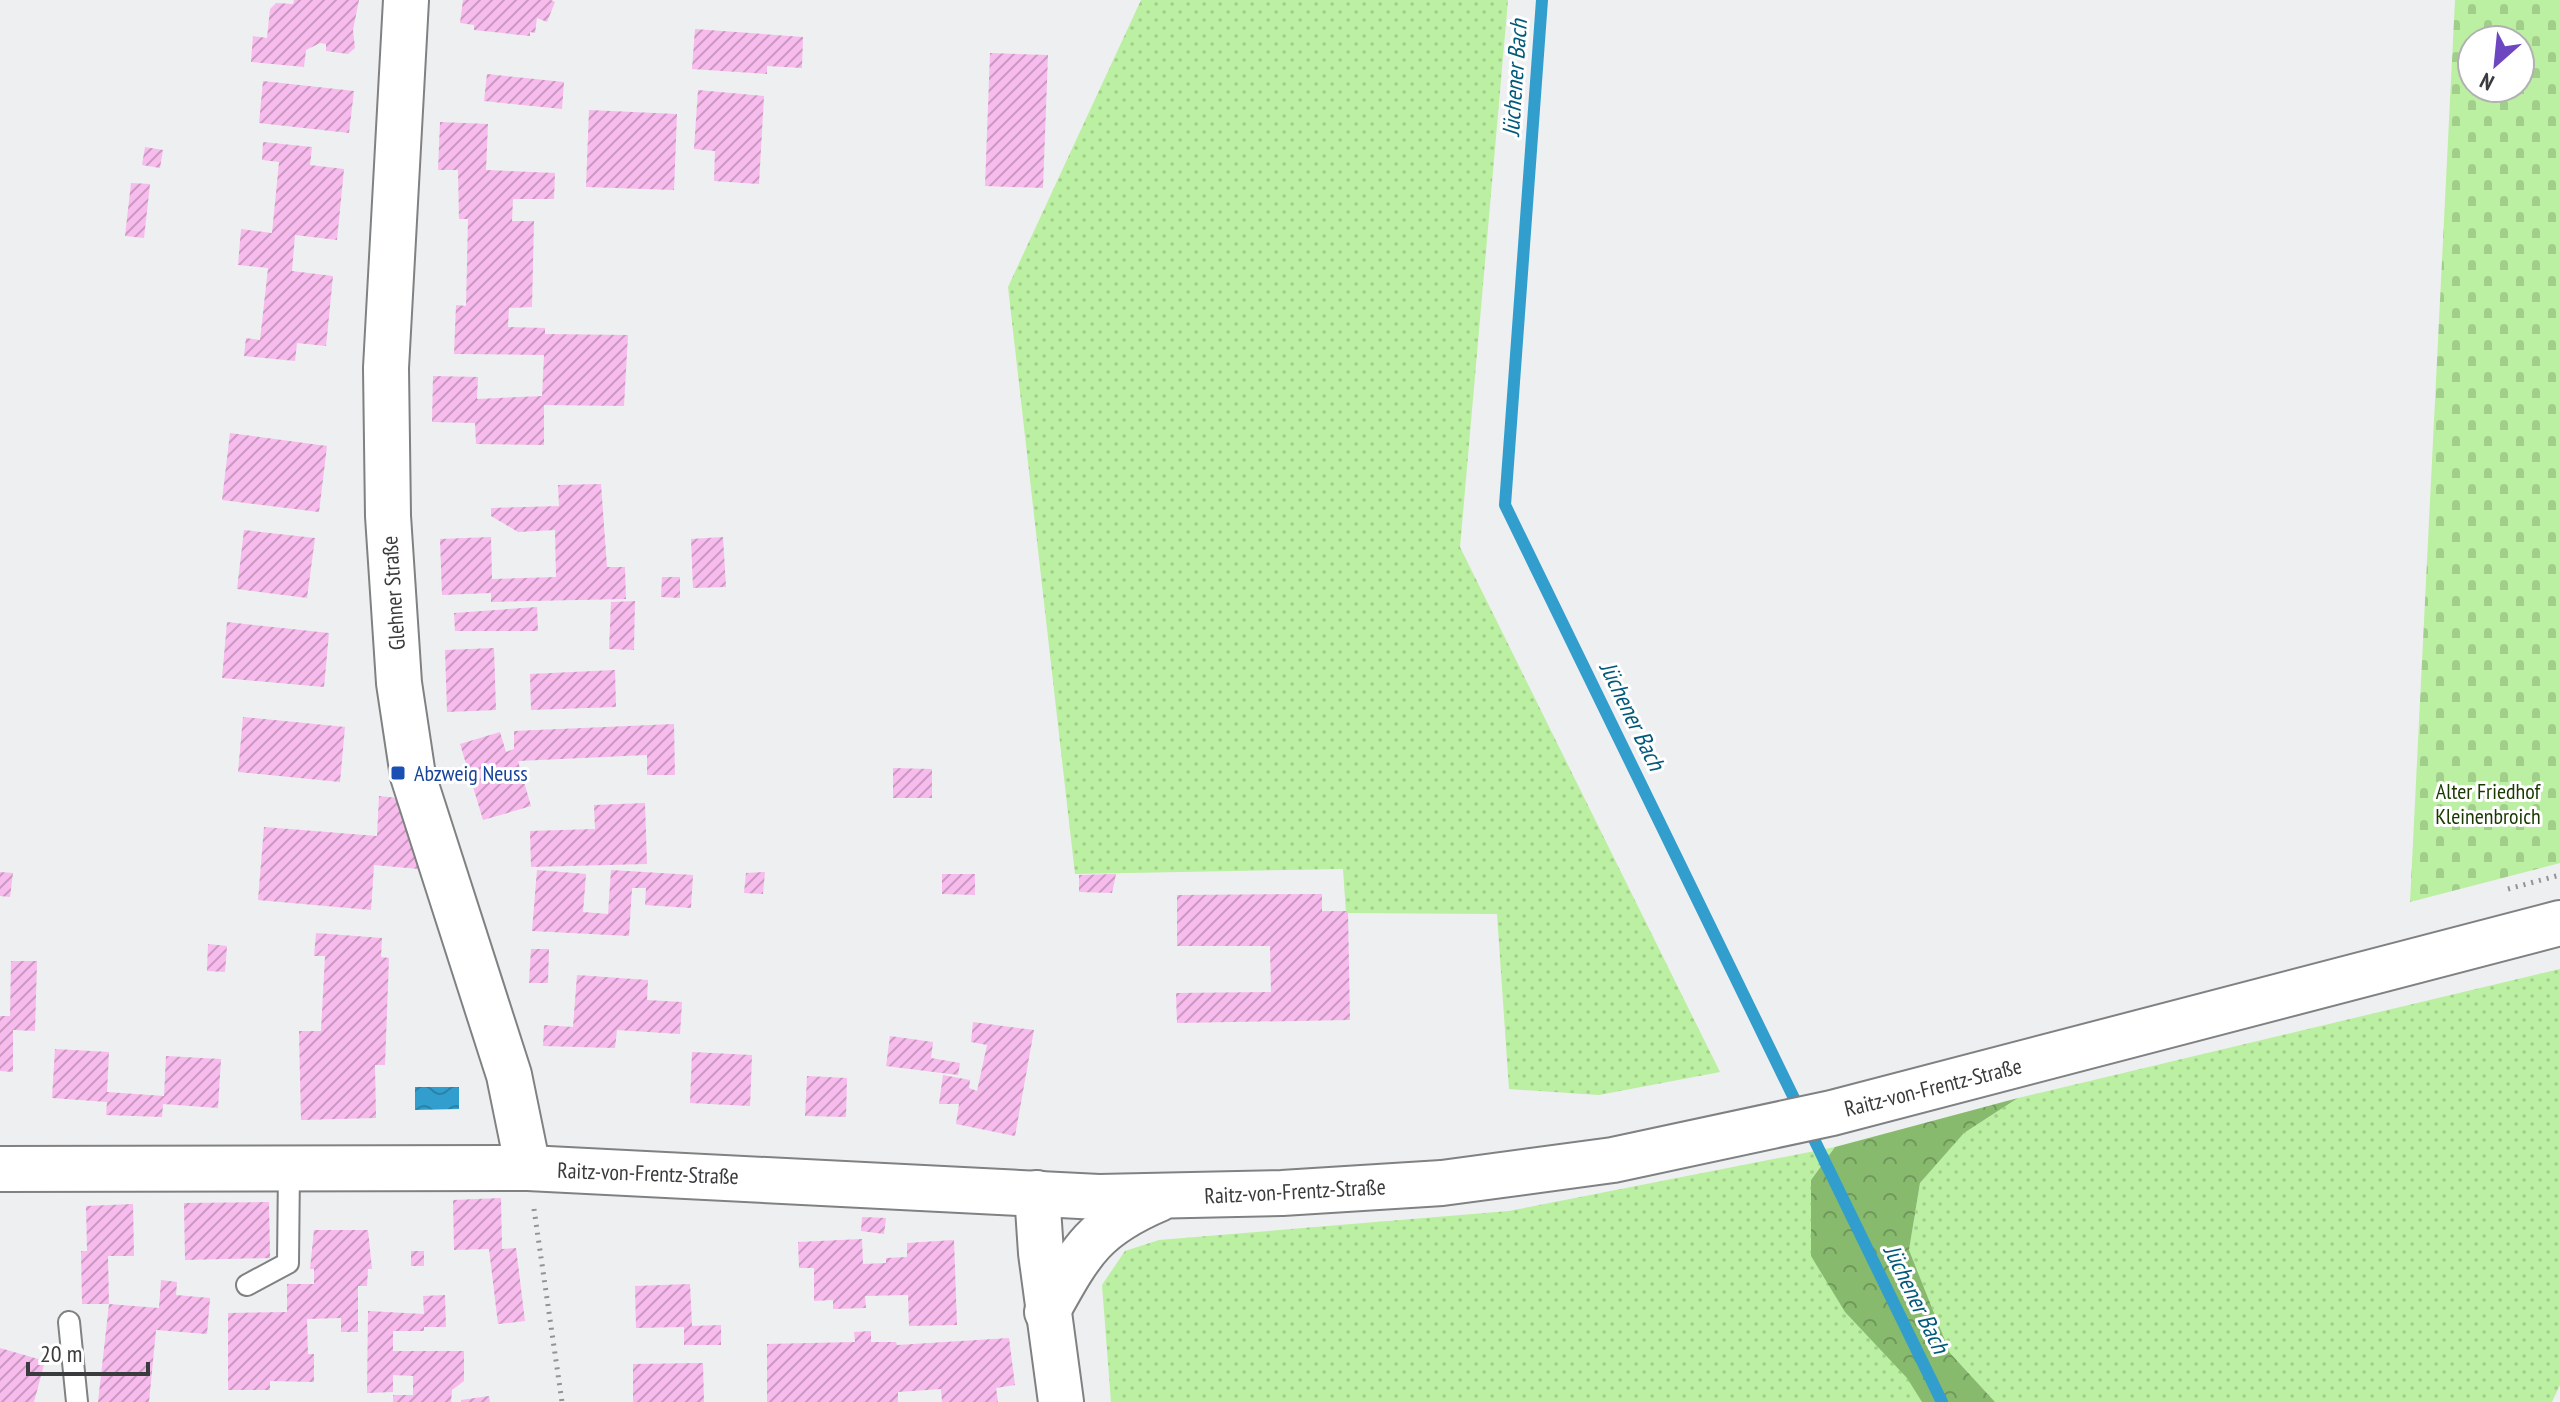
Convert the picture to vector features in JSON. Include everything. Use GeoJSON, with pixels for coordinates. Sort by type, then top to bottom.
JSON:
{"type":"FeatureCollection","features":[{"type":"Feature","properties":{"kind":"main road","name":"Glehner Straße"},"geometry":{"type":"LineString","coordinates":[[406,0],[385,380],[388,516],[399,683],[413,776],[509,1075],[528,1168]]}},
{"type":"Feature","properties":{"kind":"main road","name":"Raitz-von-Frentz-Straße"},"geometry":{"type":"LineString","coordinates":[[0,1169],[528,1168],[1165,1197],[1360,1190],[1526,1174],[1695,1145],[1832,1113],[2560,923]]}},
{"type":"Feature","properties":{"kind":"main road"},"geometry":{"type":"LineString","coordinates":[[1037,1193],[1047,1312],[1061,1402]]}},
{"type":"Feature","properties":{"kind":"main road"},"geometry":{"type":"LineString","coordinates":[[1047,1312],[1069,1272],[1094,1238],[1124,1214],[1165,1197]]}},
{"type":"Feature","properties":{"kind":"lane"},"geometry":{"type":"LineString","coordinates":[[247,1285],[288,1263],[289,1168]]}},
{"type":"Feature","properties":{"kind":"lane"},"geometry":{"type":"LineString","coordinates":[[69,1322],[77,1402]]}},
{"type":"Feature","properties":{"kind":"path"},"geometry":{"type":"LineString","coordinates":[[528,1168],[562,1402]]}},
{"type":"Feature","properties":{"kind":"green space"},"geometry":{"type":"Polygon","coordinates":[[[1141,0],[1508,0],[1460,547],[1720,1072],[1599,1095],[1509,1089],[1497,914],[1346,913],[1343,869],[1075,874],[1008,287],[1141,0]]]}},
{"type":"Feature","properties":{"kind":"green space","name":"Alter Friedhof Kleinenbroich"},"geometry":{"type":"Polygon","coordinates":[[[2455,0],[2560,0],[2560,863],[2410,902],[2455,0]]]}},
{"type":"Feature","properties":{"kind":"green space"},"geometry":{"type":"Polygon","coordinates":[[[2560,969],[2560,1385],[2552,1402],[1995,1402],[1950,1353],[1909,1250],[1920,1183],[1964,1133],[2018,1098],[2560,969]]]}},
{"type":"Feature","properties":{"kind":"green space"},"geometry":{"type":"Polygon","coordinates":[[[2018,1098],[1964,1133],[1920,1183],[1909,1250],[1950,1353],[1995,1402],[1922,1402],[1907,1378],[1845,1312],[1811,1256],[1811,1180],[1835,1147],[2018,1098]]]}},
{"type":"Feature","properties":{"kind":"green space"},"geometry":{"type":"Polygon","coordinates":[[[1835,1147],[1811,1180],[1922,1402],[1111,1402],[1102,1285],[1125,1251],[1159,1240],[1509,1211],[1835,1147]]]}},
{"type":"Feature","properties":{"kind":"water"},"geometry":{"type":"Polygon","coordinates":[[[415,1087],[459,1087],[459,1109],[415,1110],[415,1087]]]}},
{"type":"Feature","properties":{"kind":"building"},"geometry":{"type":"Polygon","coordinates":[[[294,0],[359,0],[353,30],[355,48],[348,54],[326,51],[326,44],[320,43],[306,50],[304,67],[251,62],[253,36],[267,38],[270,9],[276,3],[293,4],[294,0]]]}},
{"type":"Feature","properties":{"kind":"building"},"geometry":{"type":"Polygon","coordinates":[[[463,0],[555,2],[547,22],[537,18],[535,33],[530,32],[530,36],[474,30],[474,25],[460,23],[463,0]]]}},
{"type":"Feature","properties":{"kind":"building"},"geometry":{"type":"Polygon","coordinates":[[[695,29],[803,37],[802,68],[767,66],[767,74],[692,69],[695,29]]]}},
{"type":"Feature","properties":{"kind":"building"},"geometry":{"type":"Polygon","coordinates":[[[990,53],[1048,55],[1043,188],[985,186],[990,53]]]}},
{"type":"Feature","properties":{"kind":"building"},"geometry":{"type":"Polygon","coordinates":[[[487,74],[564,82],[562,109],[484,101],[487,74]]]}},
{"type":"Feature","properties":{"kind":"building"},"geometry":{"type":"Polygon","coordinates":[[[263,81],[354,91],[349,133],[259,123],[263,81]]]}},
{"type":"Feature","properties":{"kind":"building"},"geometry":{"type":"Polygon","coordinates":[[[698,90],[764,96],[759,184],[714,181],[715,151],[694,149],[698,90]]]}},
{"type":"Feature","properties":{"kind":"building"},"geometry":{"type":"Polygon","coordinates":[[[589,110],[677,114],[674,190],[586,187],[589,110]]]}},
{"type":"Feature","properties":{"kind":"building"},"geometry":{"type":"Polygon","coordinates":[[[440,122],[488,124],[486,170],[555,173],[554,199],[513,199],[512,221],[534,221],[532,307],[509,308],[508,327],[545,328],[545,334],[628,335],[624,406],[544,405],[544,445],[476,444],[475,423],[432,422],[433,376],[478,377],[477,399],[542,396],[544,355],[454,354],[456,305],[466,306],[468,219],[459,219],[458,170],[438,170],[440,122]]]}},
{"type":"Feature","properties":{"kind":"building"},"geometry":{"type":"Polygon","coordinates":[[[263,142],[312,147],[310,165],[344,169],[337,240],[295,235],[292,271],[333,276],[326,346],[297,343],[295,361],[244,356],[246,338],[260,340],[268,268],[238,265],[241,229],[272,233],[279,162],[262,160],[263,142]]]}},
{"type":"Feature","properties":{"kind":"building"},"geometry":{"type":"Polygon","coordinates":[[[145,147],[163,150],[160,168],[142,165],[145,147]]]}},
{"type":"Feature","properties":{"kind":"building"},"geometry":{"type":"Polygon","coordinates":[[[131,183],[150,184],[144,238],[125,236],[131,183]]]}},
{"type":"Feature","properties":{"kind":"building"},"geometry":{"type":"Polygon","coordinates":[[[230,433],[327,446],[319,512],[222,500],[230,433]]]}},
{"type":"Feature","properties":{"kind":"building"},"geometry":{"type":"Polygon","coordinates":[[[601,484],[607,567],[625,567],[626,599],[491,602],[491,593],[442,595],[440,539],[491,537],[492,579],[556,577],[555,530],[518,532],[491,516],[491,508],[559,506],[558,485],[601,484]]]}},
{"type":"Feature","properties":{"kind":"building"},"geometry":{"type":"Polygon","coordinates":[[[244,530],[315,538],[307,598],[237,589],[244,530]]]}},
{"type":"Feature","properties":{"kind":"building"},"geometry":{"type":"Polygon","coordinates":[[[723,537],[726,587],[693,588],[691,539],[723,537]]]}},
{"type":"Feature","properties":{"kind":"building"},"geometry":{"type":"Polygon","coordinates":[[[662,577],[680,577],[680,598],[661,597],[662,577]]]}},
{"type":"Feature","properties":{"kind":"building"},"geometry":{"type":"Polygon","coordinates":[[[635,601],[634,650],[609,649],[611,602],[635,601]]]}},
{"type":"Feature","properties":{"kind":"building"},"geometry":{"type":"Polygon","coordinates":[[[537,607],[538,631],[455,631],[454,613],[537,607]]]}},
{"type":"Feature","properties":{"kind":"building"},"geometry":{"type":"Polygon","coordinates":[[[227,622],[329,633],[324,687],[222,678],[227,622]]]}},
{"type":"Feature","properties":{"kind":"building"},"geometry":{"type":"Polygon","coordinates":[[[494,648],[496,710],[447,712],[445,650],[494,648]]]}},
{"type":"Feature","properties":{"kind":"building"},"geometry":{"type":"Polygon","coordinates":[[[615,670],[616,707],[531,710],[530,674],[615,670]]]}},
{"type":"Feature","properties":{"kind":"building"},"geometry":{"type":"Polygon","coordinates":[[[243,717],[345,727],[340,782],[238,772],[243,717]]]}},
{"type":"Feature","properties":{"kind":"building"},"geometry":{"type":"Polygon","coordinates":[[[674,724],[675,775],[647,775],[647,755],[518,761],[531,806],[483,820],[460,744],[500,732],[506,752],[514,749],[514,731],[674,724]]]}},
{"type":"Feature","properties":{"kind":"building"},"geometry":{"type":"Polygon","coordinates":[[[893,768],[932,769],[932,798],[893,798],[893,768]]]}},
{"type":"Feature","properties":{"kind":"building"},"geometry":{"type":"Polygon","coordinates":[[[379,796],[398,798],[419,869],[374,865],[371,910],[258,900],[264,827],[377,836],[379,796]]]}},
{"type":"Feature","properties":{"kind":"building"},"geometry":{"type":"Polygon","coordinates":[[[645,803],[647,864],[531,867],[530,831],[595,829],[594,805],[645,803]]]}},
{"type":"Feature","properties":{"kind":"building"},"geometry":{"type":"Polygon","coordinates":[[[537,870],[586,874],[583,912],[608,914],[611,870],[693,875],[691,908],[645,905],[646,888],[632,888],[629,936],[532,931],[537,870]]]}},
{"type":"Feature","properties":{"kind":"building"},"geometry":{"type":"Polygon","coordinates":[[[0,872],[13,873],[10,897],[0,896],[0,872]]]}},
{"type":"Feature","properties":{"kind":"building"},"geometry":{"type":"Polygon","coordinates":[[[765,872],[763,894],[744,893],[746,873],[765,872]]]}},
{"type":"Feature","properties":{"kind":"building"},"geometry":{"type":"Polygon","coordinates":[[[942,874],[975,874],[975,895],[942,894],[942,874]]]}},
{"type":"Feature","properties":{"kind":"building"},"geometry":{"type":"Polygon","coordinates":[[[1116,874],[1112,893],[1079,892],[1079,875],[1116,874]]]}},
{"type":"Feature","properties":{"kind":"building"},"geometry":{"type":"Polygon","coordinates":[[[1322,894],[1322,911],[1348,911],[1350,1020],[1177,1023],[1176,993],[1271,992],[1270,946],[1177,946],[1177,895],[1322,894]]]}},
{"type":"Feature","properties":{"kind":"building"},"geometry":{"type":"Polygon","coordinates":[[[316,933],[382,938],[381,957],[389,958],[385,1065],[375,1065],[376,1118],[301,1120],[299,1031],[321,1031],[325,956],[314,956],[316,933]]]}},
{"type":"Feature","properties":{"kind":"building"},"geometry":{"type":"Polygon","coordinates":[[[208,944],[227,946],[225,972],[207,971],[208,944]]]}},
{"type":"Feature","properties":{"kind":"building"},"geometry":{"type":"Polygon","coordinates":[[[531,949],[549,949],[548,983],[529,983],[531,949]]]}},
{"type":"Feature","properties":{"kind":"building"},"geometry":{"type":"Polygon","coordinates":[[[11,961],[37,961],[35,1031],[13,1030],[13,1072],[0,1071],[0,1016],[10,1016],[11,961]]]}},
{"type":"Feature","properties":{"kind":"building"},"geometry":{"type":"Polygon","coordinates":[[[577,975],[648,980],[647,1000],[682,1002],[680,1034],[617,1030],[615,1048],[543,1046],[544,1025],[573,1027],[577,975]]]}},
{"type":"Feature","properties":{"kind":"building"},"geometry":{"type":"Polygon","coordinates":[[[973,1022],[1034,1030],[1015,1136],[956,1124],[959,1104],[939,1104],[943,1075],[970,1080],[969,1088],[977,1091],[987,1045],[971,1042],[973,1022]]]}},
{"type":"Feature","properties":{"kind":"building"},"geometry":{"type":"Polygon","coordinates":[[[890,1036],[933,1042],[931,1058],[960,1063],[958,1075],[886,1066],[890,1036]]]}},
{"type":"Feature","properties":{"kind":"building"},"geometry":{"type":"Polygon","coordinates":[[[55,1049],[109,1052],[107,1092],[164,1096],[166,1056],[221,1059],[218,1108],[163,1104],[162,1117],[106,1115],[107,1102],[52,1098],[55,1049]]]}},
{"type":"Feature","properties":{"kind":"building"},"geometry":{"type":"Polygon","coordinates":[[[692,1052],[752,1055],[750,1106],[690,1103],[692,1052]]]}},
{"type":"Feature","properties":{"kind":"building"},"geometry":{"type":"Polygon","coordinates":[[[807,1076],[847,1078],[846,1117],[805,1116],[807,1076]]]}},
{"type":"Feature","properties":{"kind":"building"},"geometry":{"type":"Polygon","coordinates":[[[501,1198],[502,1249],[516,1248],[525,1321],[498,1324],[489,1249],[454,1250],[453,1200],[501,1198]]]}},
{"type":"Feature","properties":{"kind":"building"},"geometry":{"type":"Polygon","coordinates":[[[269,1202],[270,1258],[185,1260],[184,1203],[269,1202]]]}},
{"type":"Feature","properties":{"kind":"building"},"geometry":{"type":"Polygon","coordinates":[[[133,1204],[134,1256],[108,1256],[109,1304],[82,1304],[81,1251],[87,1251],[86,1206],[133,1204]]]}},
{"type":"Feature","properties":{"kind":"building"},"geometry":{"type":"Polygon","coordinates":[[[862,1217],[886,1218],[884,1234],[861,1231],[862,1217]]]}},
{"type":"Feature","properties":{"kind":"building"},"geometry":{"type":"Polygon","coordinates":[[[314,1230],[368,1230],[372,1269],[368,1269],[367,1286],[358,1286],[358,1332],[341,1332],[341,1318],[307,1319],[308,1354],[314,1354],[314,1382],[270,1381],[270,1390],[228,1390],[228,1313],[287,1312],[287,1284],[314,1284],[314,1269],[310,1269],[314,1230]]]}},
{"type":"Feature","properties":{"kind":"building"},"geometry":{"type":"Polygon","coordinates":[[[862,1239],[863,1264],[886,1263],[886,1258],[907,1257],[907,1243],[954,1240],[957,1325],[909,1326],[908,1295],[865,1296],[866,1308],[833,1309],[833,1300],[814,1301],[814,1268],[799,1268],[798,1242],[862,1239]]]}},
{"type":"Feature","properties":{"kind":"building"},"geometry":{"type":"Polygon","coordinates":[[[411,1251],[424,1251],[424,1266],[411,1266],[411,1251]]]}},
{"type":"Feature","properties":{"kind":"building"},"geometry":{"type":"Polygon","coordinates":[[[161,1280],[177,1282],[176,1295],[210,1298],[207,1334],[156,1330],[149,1402],[98,1402],[109,1304],[159,1308],[161,1280]]]}},
{"type":"Feature","properties":{"kind":"building"},"geometry":{"type":"Polygon","coordinates":[[[690,1284],[692,1326],[721,1325],[721,1345],[684,1345],[684,1327],[636,1328],[635,1286],[690,1284]]]}},
{"type":"Feature","properties":{"kind":"building"},"geometry":{"type":"Polygon","coordinates":[[[445,1295],[446,1327],[393,1331],[393,1351],[464,1351],[464,1381],[452,1390],[451,1402],[393,1402],[393,1395],[413,1395],[413,1376],[393,1375],[393,1392],[367,1393],[368,1311],[424,1314],[423,1296],[445,1295]]]}},
{"type":"Feature","properties":{"kind":"building"},"geometry":{"type":"Polygon","coordinates":[[[871,1331],[871,1342],[896,1342],[897,1345],[1009,1338],[1015,1385],[996,1388],[998,1402],[942,1402],[941,1389],[898,1392],[898,1402],[767,1402],[767,1344],[855,1342],[854,1332],[871,1331]]]}},
{"type":"Feature","properties":{"kind":"building"},"geometry":{"type":"Polygon","coordinates":[[[0,1348],[45,1361],[34,1402],[0,1402],[0,1348]]]}},
{"type":"Feature","properties":{"kind":"building"},"geometry":{"type":"Polygon","coordinates":[[[703,1363],[704,1402],[633,1402],[633,1364],[703,1363]]]}},
{"type":"Feature","properties":{"kind":"building"},"geometry":{"type":"Polygon","coordinates":[[[489,1396],[490,1402],[461,1402],[461,1400],[489,1396]]]}},
{"type":"Feature","properties":{"kind":"waterway","name":"Jüchener Bach"},"geometry":{"type":"LineString","coordinates":[[1542,0],[1505,505],[1942,1402]]}},
{"type":"Feature","properties":{"kind":"place","name":"Abzweig Neuss"},"geometry":{"type":"Point","coordinates":[398,773]}}]}
